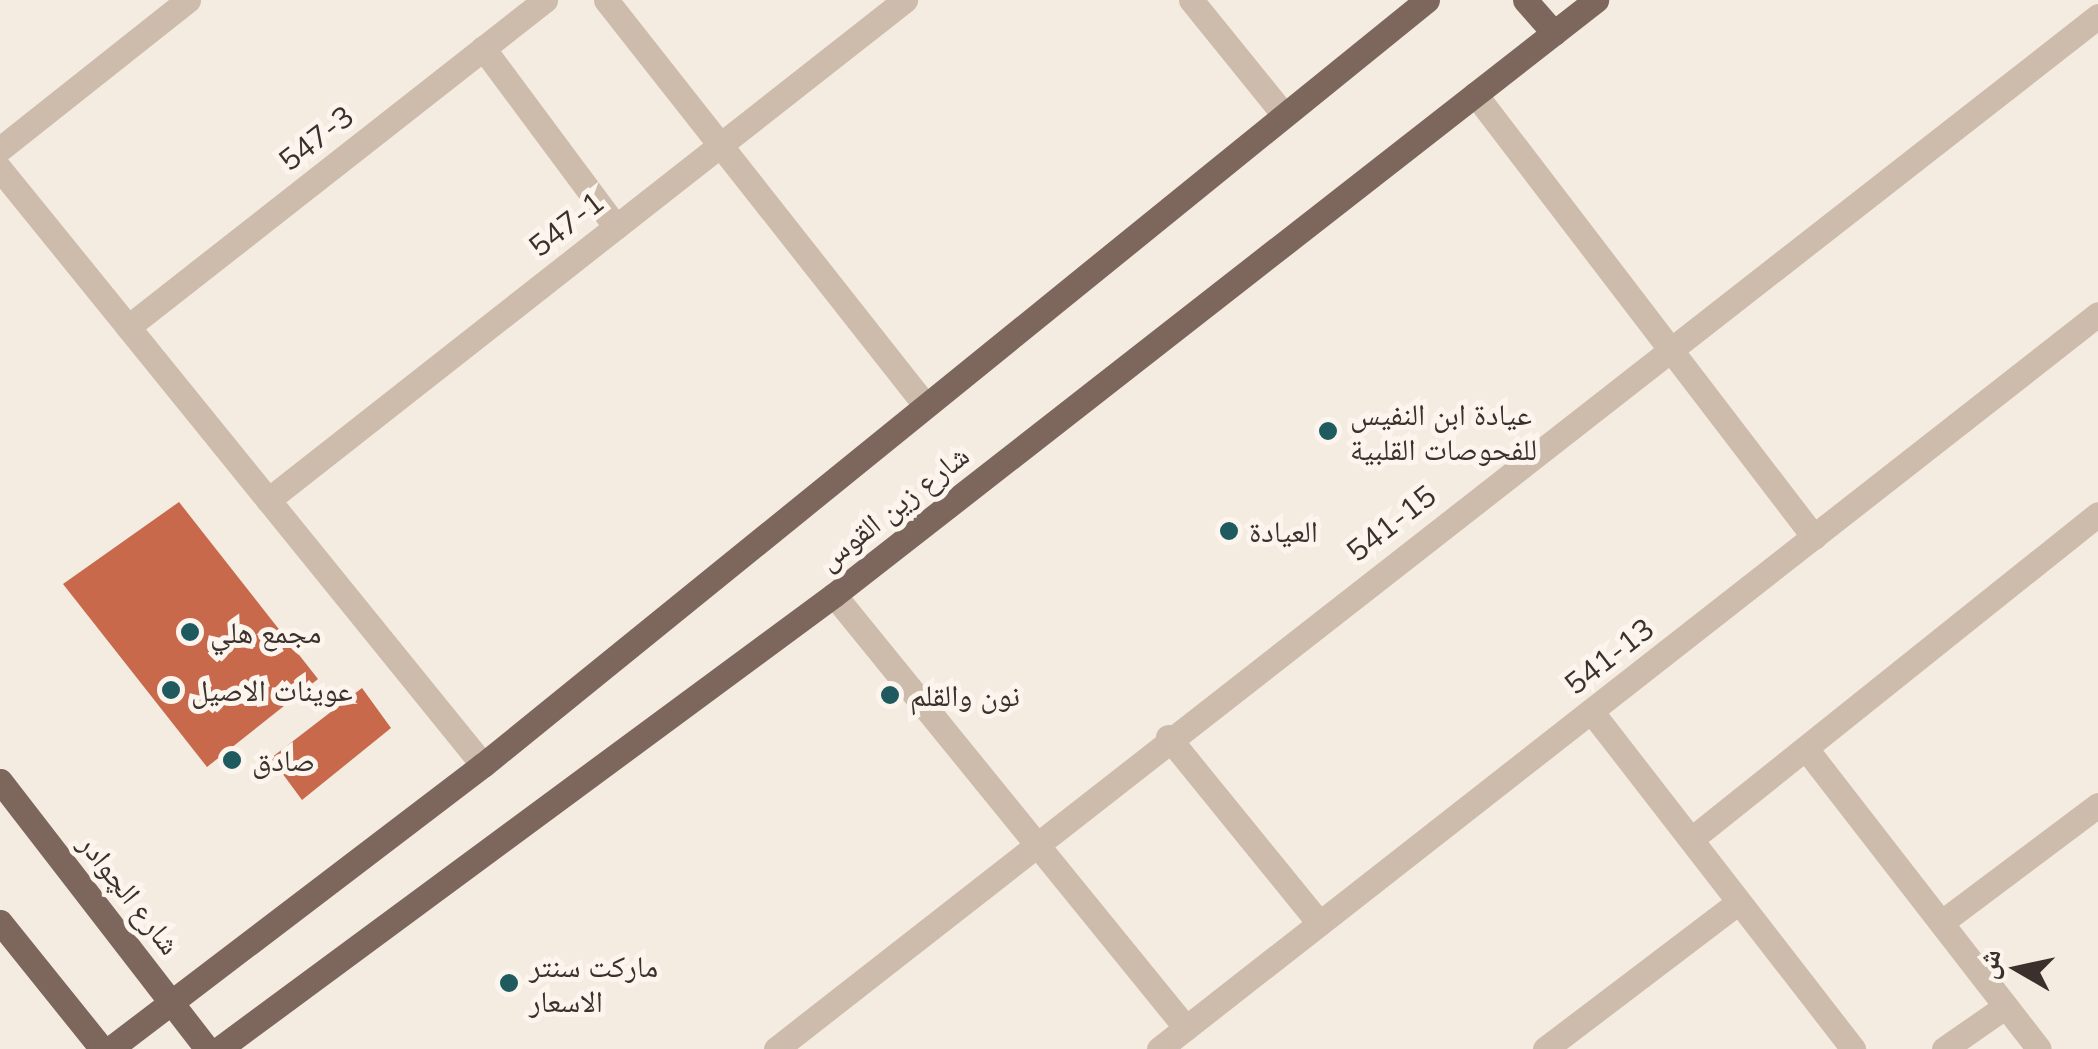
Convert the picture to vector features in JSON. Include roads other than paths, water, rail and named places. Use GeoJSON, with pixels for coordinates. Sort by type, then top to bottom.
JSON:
{"type":"FeatureCollection","features":[{"type":"Feature","properties":{"kind":"main road","name":"شارع زين القوس"},"geometry":{"type":"LineString","coordinates":[[110,1049],[483,765],[1427,0]]}},
{"type":"Feature","properties":{"kind":"main road"},"geometry":{"type":"LineString","coordinates":[[1525,0],[1554,32]]}},
{"type":"Feature","properties":{"kind":"main road","name":"شارع زين القوس"},"geometry":{"type":"LineString","coordinates":[[219,1049],[834,595],[1596,0]]}},
{"type":"Feature","properties":{"kind":"main road","name":"شارع الچوادر"},"geometry":{"type":"LineString","coordinates":[[0,781],[207,1049]]}},
{"type":"Feature","properties":{"kind":"main road"},"geometry":{"type":"LineString","coordinates":[[0,922],[102,1049]]}},
{"type":"Feature","properties":{"kind":"street"},"geometry":{"type":"LineString","coordinates":[[0,148],[188,0]]}},
{"type":"Feature","properties":{"kind":"street","name":"547-3"},"geometry":{"type":"LineString","coordinates":[[128,327],[545,0]]}},
{"type":"Feature","properties":{"kind":"street"},"geometry":{"type":"LineString","coordinates":[[606,0],[924,404]]}},
{"type":"Feature","properties":{"kind":"street","name":"547-1"},"geometry":{"type":"LineString","coordinates":[[268,500],[905,0]]}},
{"type":"Feature","properties":{"kind":"street"},"geometry":{"type":"LineString","coordinates":[[1191,0],[1284,115]]}},
{"type":"Feature","properties":{"kind":"street","name":"541-15"},"geometry":{"type":"LineString","coordinates":[[776,1049],[1034,840],[2098,16]]}},
{"type":"Feature","properties":{"kind":"street"},"geometry":{"type":"LineString","coordinates":[[483,48],[616,226]]}},
{"type":"Feature","properties":{"kind":"street"},"geometry":{"type":"LineString","coordinates":[[1475,94],[1814,537]]}},
{"type":"Feature","properties":{"kind":"street"},"geometry":{"type":"LineString","coordinates":[[0,170],[483,765]]}},
{"type":"Feature","properties":{"kind":"street","name":"541-13"},"geometry":{"type":"LineString","coordinates":[[1159,1049],[2098,314]]}},
{"type":"Feature","properties":{"kind":"street"},"geometry":{"type":"LineString","coordinates":[[1694,836],[1807,750],[2098,514]]}},
{"type":"Feature","properties":{"kind":"street"},"geometry":{"type":"LineString","coordinates":[[834,595],[1186,1028]]}},
{"type":"Feature","properties":{"kind":"street"},"geometry":{"type":"LineString","coordinates":[[1591,711],[1694,836],[1736,904],[1854,1049]]}},
{"type":"Feature","properties":{"kind":"street"},"geometry":{"type":"LineString","coordinates":[[1168,737],[1320,923]]}},
{"type":"Feature","properties":{"kind":"street"},"geometry":{"type":"LineString","coordinates":[[1807,750],[2039,1049]]}},
{"type":"Feature","properties":{"kind":"street"},"geometry":{"type":"LineString","coordinates":[[1942,922],[2098,805]]}},
{"type":"Feature","properties":{"kind":"street"},"geometry":{"type":"LineString","coordinates":[[1545,1049],[1736,904]]}},
{"type":"Feature","properties":{"kind":"street"},"geometry":{"type":"LineString","coordinates":[[1944,1049],[2006,1006]]}},
{"type":"Feature","properties":{"kind":"place","name":"عيادة ابن النفيس للفحوصات القلبية"},"geometry":{"type":"Point","coordinates":[1328,431]}},
{"type":"Feature","properties":{"kind":"place","name":"العيادة"},"geometry":{"type":"Point","coordinates":[1229,531]}},
{"type":"Feature","properties":{"kind":"place","name":"مجمع هلي"},"geometry":{"type":"Point","coordinates":[190,632]}},
{"type":"Feature","properties":{"kind":"place","name":"عوينات الاصيل"},"geometry":{"type":"Point","coordinates":[171,690]}},
{"type":"Feature","properties":{"kind":"place","name":"نون والقلم"},"geometry":{"type":"Point","coordinates":[890,695]}},
{"type":"Feature","properties":{"kind":"place","name":"صادق"},"geometry":{"type":"Point","coordinates":[232,760]}},
{"type":"Feature","properties":{"kind":"place","name":"ماركت سنتر الاسعار"},"geometry":{"type":"Point","coordinates":[509,983]}}]}
